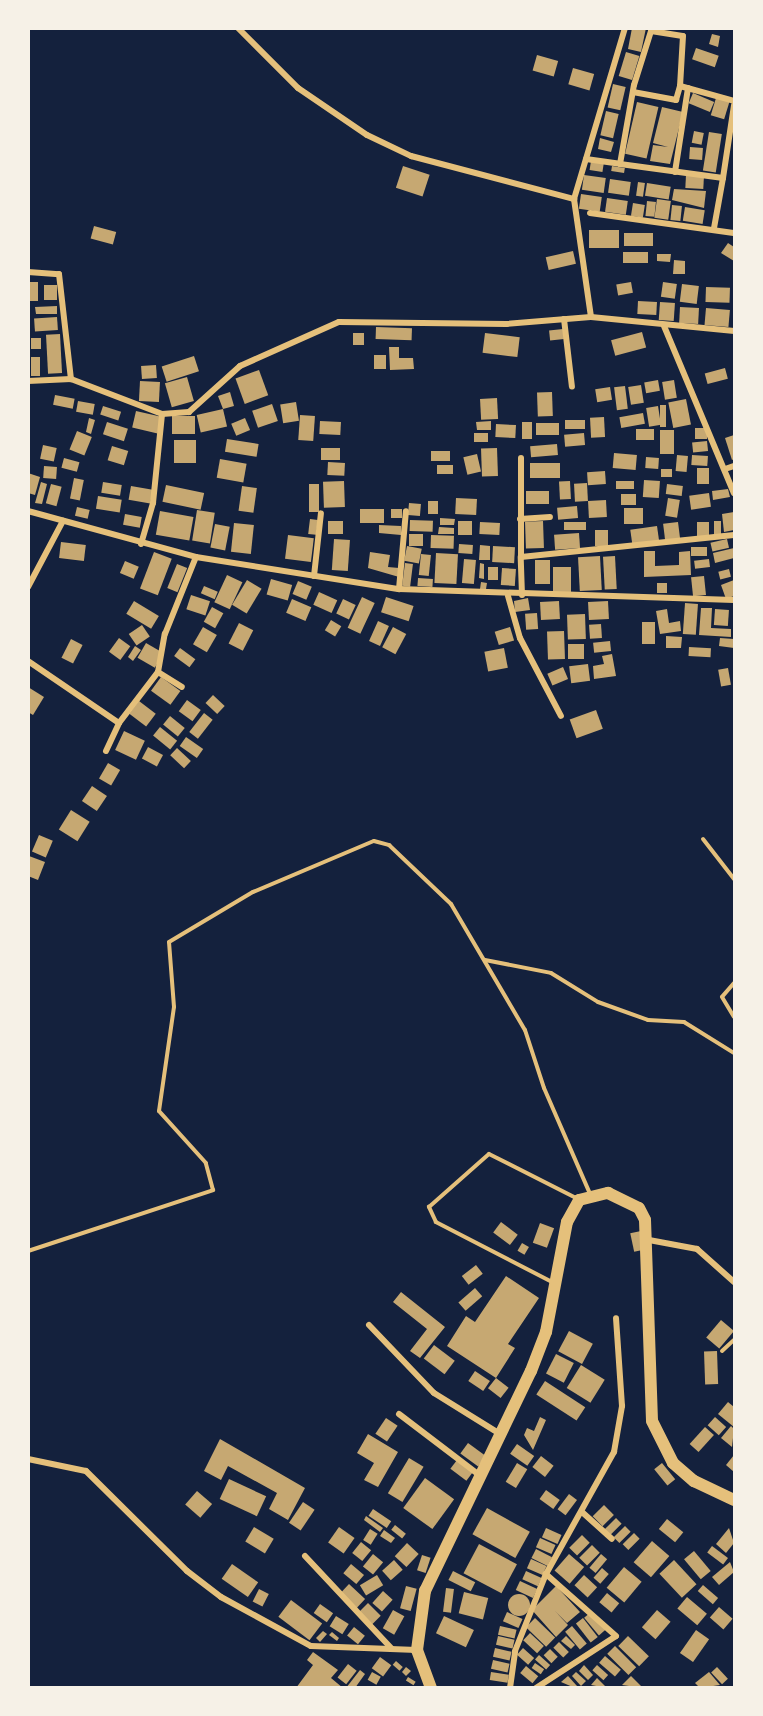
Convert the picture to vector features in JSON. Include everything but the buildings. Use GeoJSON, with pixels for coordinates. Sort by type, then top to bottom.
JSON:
{"type":"FeatureCollection","features":[{"type":"Feature","properties":{"kind":"highway"},"geometry":{"type":"LineString","coordinates":[[431,1688],[417,1650],[433,1566],[501,1434],[538,1352],[557,1284],[567,1222],[585,1197],[608,1193],[639,1208],[649,1240],[652,1421],[673,1462],[694,1481],[735,1500]]}},
{"type":"Feature","properties":{"kind":"street"},"geometry":{"type":"LineString","coordinates":[[238,28],[298,88],[368,135],[411,156],[574,199]]}},
{"type":"Feature","properties":{"kind":"street"},"geometry":{"type":"LineString","coordinates":[[591,317],[574,199],[625,28]]}},
{"type":"Feature","properties":{"kind":"street"},"geometry":{"type":"LineString","coordinates":[[620,164],[633,92],[655,30],[683,36],[680,86],[676,100]]}},
{"type":"Feature","properties":{"kind":"street"},"geometry":{"type":"LineString","coordinates":[[680,86],[735,103],[714,228]]}},
{"type":"Feature","properties":{"kind":"street"},"geometry":{"type":"LineString","coordinates":[[675,172],[688,88]]}},
{"type":"Feature","properties":{"kind":"street"},"geometry":{"type":"LineString","coordinates":[[633,92],[686,102]]}},
{"type":"Feature","properties":{"kind":"street"},"geometry":{"type":"LineString","coordinates":[[586,159],[723,178]]}},
{"type":"Feature","properties":{"kind":"street"},"geometry":{"type":"LineString","coordinates":[[590,213],[714,228],[735,233]]}},
{"type":"Feature","properties":{"kind":"street"},"geometry":{"type":"LineString","coordinates":[[28,272],[59,274],[70,379]]}},
{"type":"Feature","properties":{"kind":"street"},"geometry":{"type":"LineString","coordinates":[[28,381],[70,379],[162,414],[189,412],[240,366],[339,322],[506,324],[591,317],[664,326],[735,331]]}},
{"type":"Feature","properties":{"kind":"street"},"geometry":{"type":"LineString","coordinates":[[564,319],[572,387]]}},
{"type":"Feature","properties":{"kind":"street"},"geometry":{"type":"LineString","coordinates":[[664,326],[735,493]]}},
{"type":"Feature","properties":{"kind":"street"},"geometry":{"type":"LineString","coordinates":[[141,544],[154,494],[162,414]]}},
{"type":"Feature","properties":{"kind":"street"},"geometry":{"type":"LineString","coordinates":[[520,458],[522,595]]}},
{"type":"Feature","properties":{"kind":"street"},"geometry":{"type":"LineString","coordinates":[[725,469],[735,466]]}},
{"type":"Feature","properties":{"kind":"street"},"geometry":{"type":"LineString","coordinates":[[28,511],[141,544],[196,557],[399,589],[508,596],[735,600]]}},
{"type":"Feature","properties":{"kind":"street"},"geometry":{"type":"LineString","coordinates":[[399,589],[406,511]]}},
{"type":"Feature","properties":{"kind":"street"},"geometry":{"type":"LineString","coordinates":[[314,576],[321,513]]}},
{"type":"Feature","properties":{"kind":"street"},"geometry":{"type":"LineString","coordinates":[[520,519],[550,517]]}},
{"type":"Feature","properties":{"kind":"street"},"geometry":{"type":"LineString","coordinates":[[28,587],[63,521]]}},
{"type":"Feature","properties":{"kind":"street"},"geometry":{"type":"LineString","coordinates":[[521,557],[735,536]]}},
{"type":"Feature","properties":{"kind":"street"},"geometry":{"type":"LineString","coordinates":[[106,751],[119,723],[158,672],[165,634],[196,557]]}},
{"type":"Feature","properties":{"kind":"street"},"geometry":{"type":"LineString","coordinates":[[508,596],[520,638],[561,716]]}},
{"type":"Feature","properties":{"kind":"street"},"geometry":{"type":"LineString","coordinates":[[28,661],[119,723]]}},
{"type":"Feature","properties":{"kind":"street"},"geometry":{"type":"LineString","coordinates":[[158,672],[182,687]]}},
{"type":"Feature","properties":{"kind":"street"},"geometry":{"type":"LineString","coordinates":[[649,1240],[697,1249],[735,1282]]}},
{"type":"Feature","properties":{"kind":"street"},"geometry":{"type":"LineString","coordinates":[[510,1688],[515,1651],[546,1574],[614,1452],[622,1406],[616,1318]]}},
{"type":"Feature","properties":{"kind":"street"},"geometry":{"type":"LineString","coordinates":[[369,1325],[434,1393],[501,1434]]}},
{"type":"Feature","properties":{"kind":"street"},"geometry":{"type":"LineString","coordinates":[[399,1414],[479,1475]]}},
{"type":"Feature","properties":{"kind":"street"},"geometry":{"type":"LineString","coordinates":[[28,1459],[86,1471],[187,1571],[221,1597],[311,1646],[417,1650]]}},
{"type":"Feature","properties":{"kind":"street"},"geometry":{"type":"LineString","coordinates":[[582,1512],[612,1539]]}},
{"type":"Feature","properties":{"kind":"street"},"geometry":{"type":"LineString","coordinates":[[304,1556],[393,1650]]}},
{"type":"Feature","properties":{"kind":"street"},"geometry":{"type":"LineString","coordinates":[[536,1688],[616,1636],[546,1574]]}},
{"type":"Feature","properties":{"kind":"lane"},"geometry":{"type":"LineString","coordinates":[[703,839],[735,879]]}},
{"type":"Feature","properties":{"kind":"lane"},"geometry":{"type":"LineString","coordinates":[[28,1251],[213,1190],[206,1163],[159,1111],[174,1007],[166,952],[176,935],[253,892],[374,841],[389,845],[451,904],[525,1030],[585,1197]]}},
{"type":"Feature","properties":{"kind":"lane"},"geometry":{"type":"LineString","coordinates":[[484,960],[551,973],[598,1002],[648,1020],[684,1022],[735,1053]]}},
{"type":"Feature","properties":{"kind":"lane"},"geometry":{"type":"LineString","coordinates":[[735,983],[722,997],[735,1017]]}},
{"type":"Feature","properties":{"kind":"lane"},"geometry":{"type":"LineString","coordinates":[[557,1284],[436,1222],[429,1207],[489,1154],[585,1197]]}},
{"type":"Feature","properties":{"kind":"lane"},"geometry":{"type":"LineString","coordinates":[[722,1352],[735,1340]]}}]}
